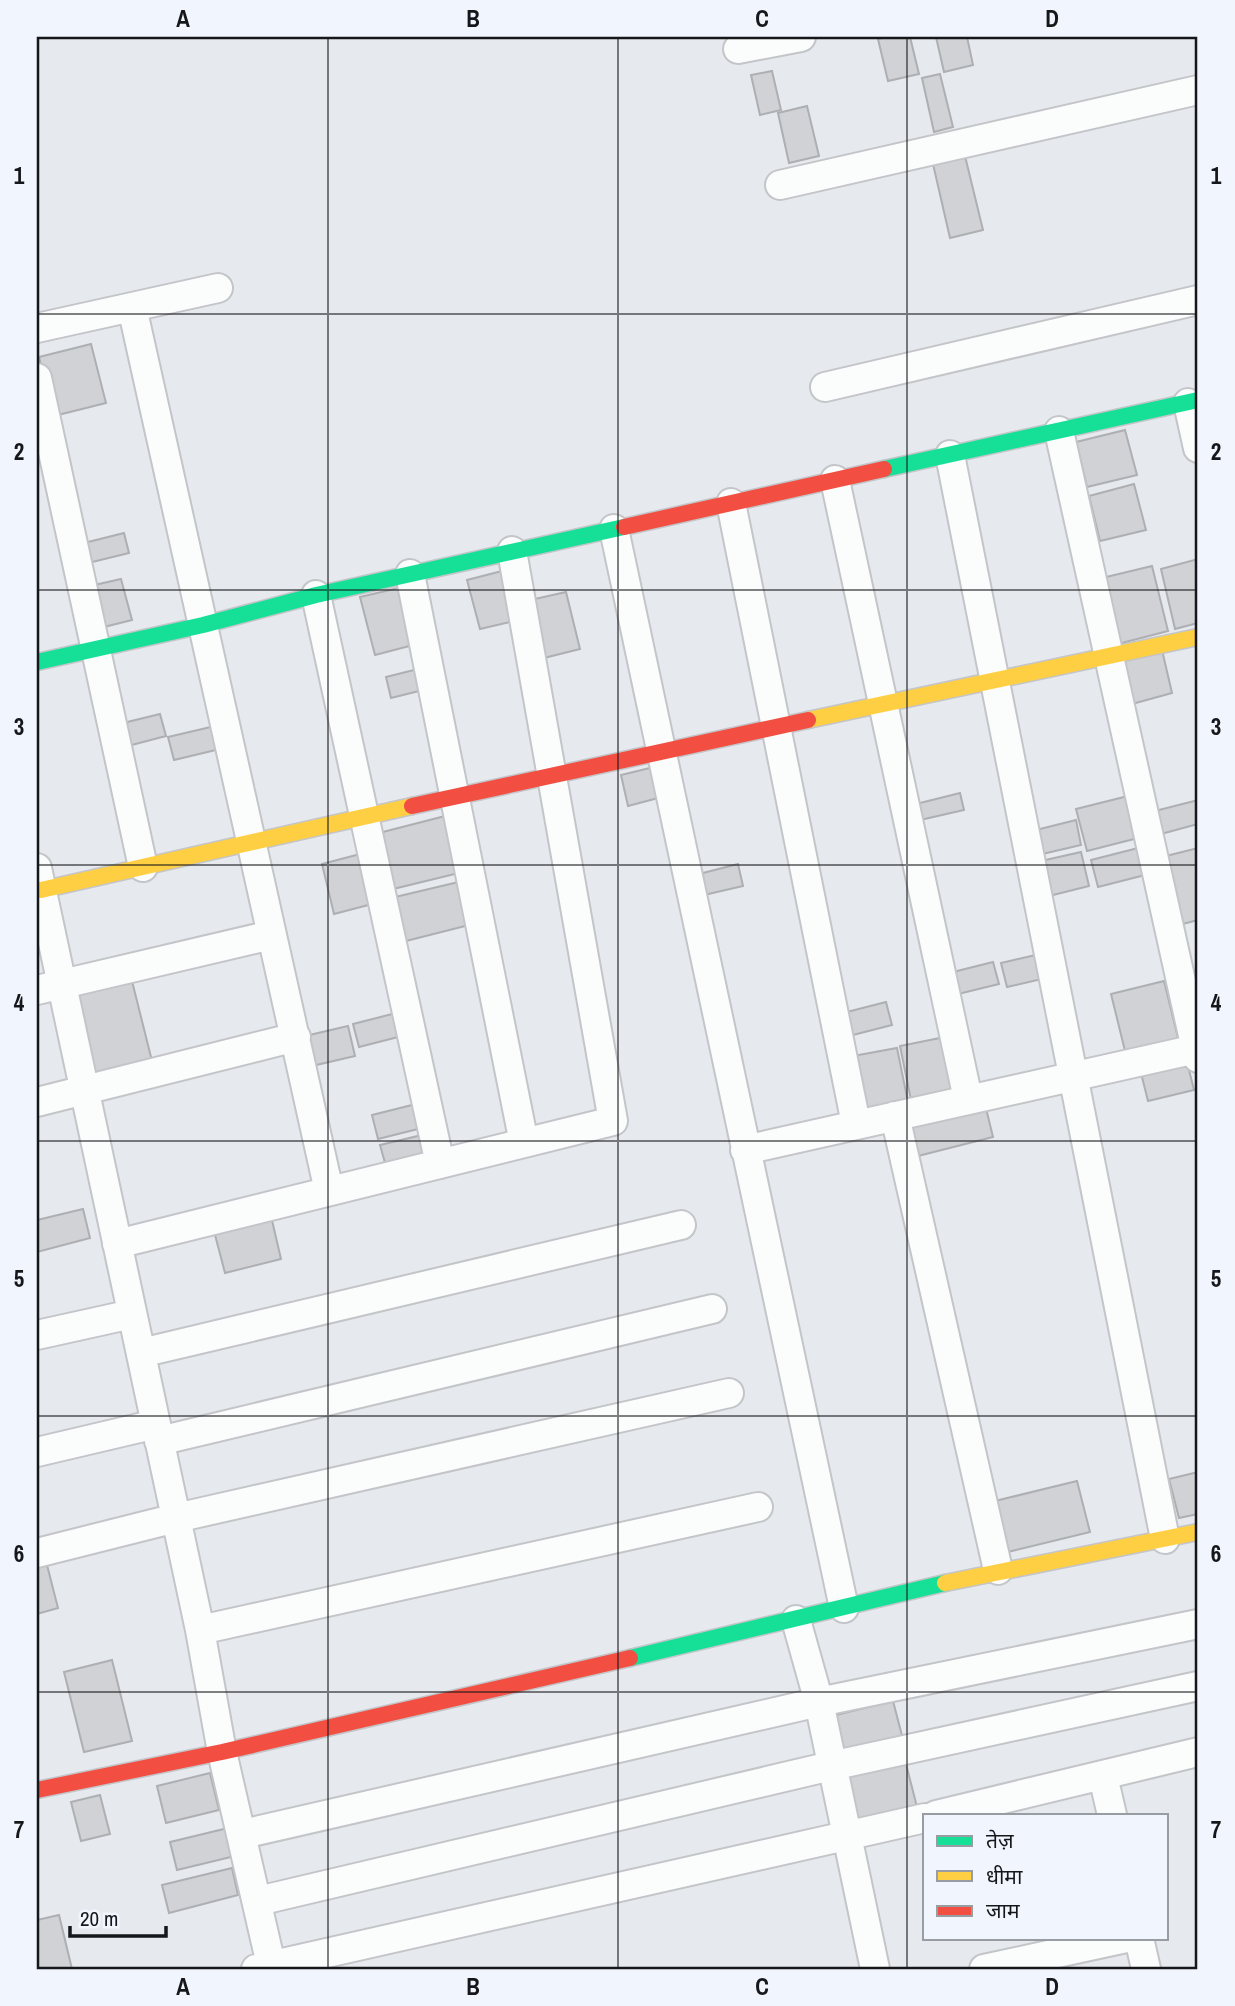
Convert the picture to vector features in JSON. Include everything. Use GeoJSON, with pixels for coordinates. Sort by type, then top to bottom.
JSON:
{"type":"FeatureCollection","features":[{"type":"Feature","properties":{"kind":"street"},"geometry":{"type":"LineString","coordinates":[[738,49],[801,37]]}},
{"type":"Feature","properties":{"kind":"street"},"geometry":{"type":"LineString","coordinates":[[780,185],[1198,90]]}},
{"type":"Feature","properties":{"kind":"street"},"geometry":{"type":"LineString","coordinates":[[37,328],[218,288]]}},
{"type":"Feature","properties":{"kind":"street"},"geometry":{"type":"LineString","coordinates":[[825,387],[1198,300]]}},
{"type":"Feature","properties":{"kind":"street"},"geometry":{"type":"LineString","coordinates":[[132,307],[329,1191]]}},
{"type":"Feature","properties":{"kind":"street"},"geometry":{"type":"LineString","coordinates":[[37,378],[143,867]]}},
{"type":"Feature","properties":{"kind":"street"},"geometry":{"type":"LineString","coordinates":[[37,662],[203,625],[316,595],[1193,402],[1198,448]]}},
{"type":"Feature","properties":{"kind":"street"},"geometry":{"type":"LineString","coordinates":[[745,1150],[1073,1075],[1196,1038],[1059,431]]}},
{"type":"Feature","properties":{"kind":"street"},"geometry":{"type":"LineString","coordinates":[[950,455],[1166,1539]]}},
{"type":"Feature","properties":{"kind":"street"},"geometry":{"type":"LineString","coordinates":[[835,480],[968,1099]]}},
{"type":"Feature","properties":{"kind":"street"},"geometry":{"type":"LineString","coordinates":[[731,503],[856,1124]]}},
{"type":"Feature","properties":{"kind":"street"},"geometry":{"type":"LineString","coordinates":[[614,529],[844,1608]]}},
{"type":"Feature","properties":{"kind":"street"},"geometry":{"type":"LineString","coordinates":[[117,1244],[613,1121],[512,551]]}},
{"type":"Feature","properties":{"kind":"street"},"geometry":{"type":"LineString","coordinates":[[410,574],[524,1143]]}},
{"type":"Feature","properties":{"kind":"street"},"geometry":{"type":"LineString","coordinates":[[316,595],[367,817],[440,1164]]}},
{"type":"Feature","properties":{"kind":"street"},"geometry":{"type":"LineString","coordinates":[[923,1818],[267,1968],[258,1900],[222,1752],[200,1630],[85,1091],[49,987],[39,880],[143,867],[661,751],[1110,654],[1198,638]]}},
{"type":"Feature","properties":{"kind":"street"},"geometry":{"type":"LineString","coordinates":[[49,987],[271,935]]}},
{"type":"Feature","properties":{"kind":"street"},"geometry":{"type":"LineString","coordinates":[[37,1102],[296,1037]]}},
{"type":"Feature","properties":{"kind":"street"},"geometry":{"type":"LineString","coordinates":[[895,1116],[998,1570]]}},
{"type":"Feature","properties":{"kind":"street"},"geometry":{"type":"LineString","coordinates":[[141,1353],[681,1225]]}},
{"type":"Feature","properties":{"kind":"street"},"geometry":{"type":"LineString","coordinates":[[37,1452],[158,1432],[712,1309]]}},
{"type":"Feature","properties":{"kind":"street"},"geometry":{"type":"LineString","coordinates":[[37,1335],[132,1314]]}},
{"type":"Feature","properties":{"kind":"street"},"geometry":{"type":"LineString","coordinates":[[37,1553],[176,1518],[729,1393]]}},
{"type":"Feature","properties":{"kind":"street"},"geometry":{"type":"LineString","coordinates":[[200,1630],[758,1507]]}},
{"type":"Feature","properties":{"kind":"street"},"geometry":{"type":"LineString","coordinates":[[37,1790],[222,1752],[796,1620],[998,1570],[1198,1532]]}},
{"type":"Feature","properties":{"kind":"street"},"geometry":{"type":"LineString","coordinates":[[796,1620],[819,1702],[875,1969]]}},
{"type":"Feature","properties":{"kind":"street"},"geometry":{"type":"LineString","coordinates":[[243,1834],[819,1702],[1198,1623]]}},
{"type":"Feature","properties":{"kind":"street"},"geometry":{"type":"LineString","coordinates":[[258,1900],[831,1766],[1198,1686]]}},
{"type":"Feature","properties":{"kind":"street"},"geometry":{"type":"LineString","coordinates":[[940,1814],[1198,1752]]}},
{"type":"Feature","properties":{"kind":"street"},"geometry":{"type":"LineString","coordinates":[[1103,1776],[1112,1814]]}},
{"type":"Feature","properties":{"kind":"street"},"geometry":{"type":"LineString","coordinates":[[985,1969],[1117,1940]]}},
{"type":"Feature","properties":{"kind":"street"},"geometry":{"type":"LineString","coordinates":[[1139,1940],[1146,1969]]}},
{"type":"Feature","properties":{"kind":"building"},"geometry":{"type":"Polygon","coordinates":[[[910,37],[919,74],[888,81],[878,39],[910,37]]]}},
{"type":"Feature","properties":{"kind":"building"},"geometry":{"type":"Polygon","coordinates":[[[936,37],[967,37],[973,65],[944,72],[936,37]]]}},
{"type":"Feature","properties":{"kind":"building"},"geometry":{"type":"Polygon","coordinates":[[[772,71],[781,110],[760,115],[751,75],[772,71]]]}},
{"type":"Feature","properties":{"kind":"building"},"geometry":{"type":"Polygon","coordinates":[[[940,74],[953,127],[934,132],[922,78],[940,74]]]}},
{"type":"Feature","properties":{"kind":"building"},"geometry":{"type":"Polygon","coordinates":[[[807,106],[819,156],[789,163],[778,113],[807,106]]]}},
{"type":"Feature","properties":{"kind":"building"},"geometry":{"type":"Polygon","coordinates":[[[965,156],[983,230],[950,238],[933,164],[965,156]]]}},
{"type":"Feature","properties":{"kind":"building"},"geometry":{"type":"Polygon","coordinates":[[[91,344],[106,403],[54,416],[39,357],[91,344]]]}},
{"type":"Feature","properties":{"kind":"building"},"geometry":{"type":"Polygon","coordinates":[[[1125,430],[1137,475],[1087,487],[1076,442],[1125,430]]]}},
{"type":"Feature","properties":{"kind":"building"},"geometry":{"type":"Polygon","coordinates":[[[1134,484],[1146,530],[1100,541],[1089,496],[1134,484]]]}},
{"type":"Feature","properties":{"kind":"building"},"geometry":{"type":"Polygon","coordinates":[[[124,533],[129,553],[84,564],[80,544],[124,533]]]}},
{"type":"Feature","properties":{"kind":"building"},"geometry":{"type":"Polygon","coordinates":[[[1198,559],[1198,623],[1175,629],[1161,569],[1198,559]]]}},
{"type":"Feature","properties":{"kind":"building"},"geometry":{"type":"Polygon","coordinates":[[[1152,566],[1168,631],[1118,644],[1102,578],[1152,566]]]}},
{"type":"Feature","properties":{"kind":"building"},"geometry":{"type":"Polygon","coordinates":[[[502,571],[514,621],[480,629],[467,580],[502,571]]]}},
{"type":"Feature","properties":{"kind":"building"},"geometry":{"type":"Polygon","coordinates":[[[121,579],[132,620],[100,628],[90,586],[121,579]]]}},
{"type":"Feature","properties":{"kind":"building"},"geometry":{"type":"Polygon","coordinates":[[[407,586],[421,643],[375,655],[360,597],[407,586]]]}},
{"type":"Feature","properties":{"kind":"building"},"geometry":{"type":"Polygon","coordinates":[[[566,592],[580,649],[540,659],[526,601],[566,592]]]}},
{"type":"Feature","properties":{"kind":"building"},"geometry":{"type":"Polygon","coordinates":[[[1162,650],[1172,693],[1132,704],[1121,660],[1162,650]]]}},
{"type":"Feature","properties":{"kind":"building"},"geometry":{"type":"Polygon","coordinates":[[[426,667],[431,688],[391,698],[386,677],[426,667]]]}},
{"type":"Feature","properties":{"kind":"building"},"geometry":{"type":"Polygon","coordinates":[[[160,714],[166,736],[124,747],[119,724],[160,714]]]}},
{"type":"Feature","properties":{"kind":"building"},"geometry":{"type":"Polygon","coordinates":[[[215,726],[220,749],[174,760],[168,737],[215,726]]]}},
{"type":"Feature","properties":{"kind":"building"},"geometry":{"type":"Polygon","coordinates":[[[654,767],[662,797],[628,806],[621,775],[654,767]]]}},
{"type":"Feature","properties":{"kind":"building"},"geometry":{"type":"Polygon","coordinates":[[[960,793],[964,810],[920,820],[916,804],[960,793]]]}},
{"type":"Feature","properties":{"kind":"building"},"geometry":{"type":"Polygon","coordinates":[[[1132,795],[1142,837],[1087,851],[1076,809],[1132,795]]]}},
{"type":"Feature","properties":{"kind":"building"},"geometry":{"type":"Polygon","coordinates":[[[1198,800],[1198,824],[1161,834],[1155,811],[1198,800]]]}},
{"type":"Feature","properties":{"kind":"building"},"geometry":{"type":"Polygon","coordinates":[[[449,815],[463,872],[389,890],[375,834],[449,815]]]}},
{"type":"Feature","properties":{"kind":"building"},"geometry":{"type":"Polygon","coordinates":[[[1076,820],[1081,845],[1038,855],[1032,831],[1076,820]]]}},
{"type":"Feature","properties":{"kind":"building"},"geometry":{"type":"Polygon","coordinates":[[[1142,847],[1149,874],[1098,887],[1091,860],[1142,847]]]}},
{"type":"Feature","properties":{"kind":"building"},"geometry":{"type":"Polygon","coordinates":[[[1198,848],[1198,920],[1179,925],[1162,857],[1198,848]]]}},
{"type":"Feature","properties":{"kind":"building"},"geometry":{"type":"Polygon","coordinates":[[[1081,852],[1089,886],[1049,896],[1041,861],[1081,852]]]}},
{"type":"Feature","properties":{"kind":"building"},"geometry":{"type":"Polygon","coordinates":[[[364,853],[376,903],[334,914],[322,864],[364,853]]]}},
{"type":"Feature","properties":{"kind":"building"},"geometry":{"type":"Polygon","coordinates":[[[738,864],[743,886],[704,895],[699,874],[738,864]]]}},
{"type":"Feature","properties":{"kind":"building"},"geometry":{"type":"Polygon","coordinates":[[[467,880],[477,923],[402,942],[391,898],[467,880]]]}},
{"type":"Feature","properties":{"kind":"building"},"geometry":{"type":"Polygon","coordinates":[[[1040,954],[1046,978],[1007,987],[1001,963],[1040,954]]]}},
{"type":"Feature","properties":{"kind":"building"},"geometry":{"type":"Polygon","coordinates":[[[993,962],[999,984],[958,994],[953,972],[993,962]]]}},
{"type":"Feature","properties":{"kind":"building"},"geometry":{"type":"Polygon","coordinates":[[[130,973],[152,1061],[87,1077],[66,989],[130,973]]]}},
{"type":"Feature","properties":{"kind":"building"},"geometry":{"type":"Polygon","coordinates":[[[1164,981],[1180,1046],[1127,1059],[1111,994],[1164,981]]]}},
{"type":"Feature","properties":{"kind":"building"},"geometry":{"type":"Polygon","coordinates":[[[886,1002],[892,1025],[845,1037],[839,1014],[886,1002]]]}},
{"type":"Feature","properties":{"kind":"building"},"geometry":{"type":"Polygon","coordinates":[[[400,1012],[406,1035],[359,1047],[353,1024],[400,1012]]]}},
{"type":"Feature","properties":{"kind":"building"},"geometry":{"type":"Polygon","coordinates":[[[348,1026],[355,1056],[312,1066],[305,1036],[348,1026]]]}},
{"type":"Feature","properties":{"kind":"building"},"geometry":{"type":"Polygon","coordinates":[[[945,1037],[956,1096],[912,1105],[900,1046],[945,1037]]]}},
{"type":"Feature","properties":{"kind":"building"},"geometry":{"type":"Polygon","coordinates":[[[897,1048],[909,1107],[864,1116],[853,1056],[897,1048]]]}},
{"type":"Feature","properties":{"kind":"building"},"geometry":{"type":"Polygon","coordinates":[[[1186,1058],[1194,1090],[1148,1101],[1140,1069],[1186,1058]]]}},
{"type":"Feature","properties":{"kind":"building"},"geometry":{"type":"Polygon","coordinates":[[[984,1100],[993,1137],[914,1157],[905,1119],[984,1100]]]}},
{"type":"Feature","properties":{"kind":"building"},"geometry":{"type":"Polygon","coordinates":[[[416,1104],[422,1128],[378,1139],[372,1115],[416,1104]]]}},
{"type":"Feature","properties":{"kind":"building"},"geometry":{"type":"Polygon","coordinates":[[[426,1134],[432,1159],[387,1170],[380,1145],[426,1134]]]}},
{"type":"Feature","properties":{"kind":"building"},"geometry":{"type":"Polygon","coordinates":[[[83,1209],[90,1238],[37,1252],[37,1220],[83,1209]]]}},
{"type":"Feature","properties":{"kind":"building"},"geometry":{"type":"Polygon","coordinates":[[[271,1216],[281,1259],[225,1273],[214,1231],[271,1216]]]}},
{"type":"Feature","properties":{"kind":"building"},"geometry":{"type":"Polygon","coordinates":[[[1198,1472],[1198,1514],[1179,1518],[1169,1479],[1198,1472]]]}},
{"type":"Feature","properties":{"kind":"building"},"geometry":{"type":"Polygon","coordinates":[[[1077,1481],[1090,1532],[1008,1552],[995,1501],[1077,1481]]]}},
{"type":"Feature","properties":{"kind":"building"},"geometry":{"type":"Polygon","coordinates":[[[47,1565],[58,1608],[37,1614],[37,1567],[47,1565]]]}},
{"type":"Feature","properties":{"kind":"building"},"geometry":{"type":"Polygon","coordinates":[[[112,1660],[132,1741],[84,1752],[64,1672],[112,1660]]]}},
{"type":"Feature","properties":{"kind":"building"},"geometry":{"type":"Polygon","coordinates":[[[893,1701],[905,1747],[847,1761],[836,1715],[893,1701]]]}},
{"type":"Feature","properties":{"kind":"building"},"geometry":{"type":"Polygon","coordinates":[[[904,1756],[917,1807],[855,1823],[842,1771],[904,1756]]]}},
{"type":"Feature","properties":{"kind":"building"},"geometry":{"type":"Polygon","coordinates":[[[210,1773],[219,1810],[166,1823],[157,1786],[210,1773]]]}},
{"type":"Feature","properties":{"kind":"building"},"geometry":{"type":"Polygon","coordinates":[[[100,1795],[110,1834],[81,1841],[71,1802],[100,1795]]]}},
{"type":"Feature","properties":{"kind":"building"},"geometry":{"type":"Polygon","coordinates":[[[228,1828],[235,1856],[177,1870],[170,1842],[228,1828]]]}},
{"type":"Feature","properties":{"kind":"building"},"geometry":{"type":"Polygon","coordinates":[[[232,1868],[238,1895],[169,1913],[162,1885],[232,1868]]]}},
{"type":"Feature","properties":{"kind":"building"},"geometry":{"type":"Polygon","coordinates":[[[59,1915],[72,1969],[37,1969],[37,1920],[59,1915]]]}},
{"type":"Feature","properties":{"kind":"traffic: fast"},"geometry":{"type":"LineString","coordinates":[[884,469],[1198,400]]}},
{"type":"Feature","properties":{"kind":"traffic: fast"},"geometry":{"type":"LineString","coordinates":[[37,662],[203,625],[316,595],[624,527]]}},
{"type":"Feature","properties":{"kind":"traffic: fast"},"geometry":{"type":"LineString","coordinates":[[630,1658],[945,1583]]}},
{"type":"Feature","properties":{"kind":"traffic: slow"},"geometry":{"type":"LineString","coordinates":[[808,720],[1198,637]]}},
{"type":"Feature","properties":{"kind":"traffic: slow"},"geometry":{"type":"LineString","coordinates":[[41,890],[412,806]]}},
{"type":"Feature","properties":{"kind":"traffic: slow"},"geometry":{"type":"LineString","coordinates":[[945,1583],[1198,1532]]}},
{"type":"Feature","properties":{"kind":"traffic: jam"},"geometry":{"type":"LineString","coordinates":[[624,527],[884,469]]}},
{"type":"Feature","properties":{"kind":"traffic: jam"},"geometry":{"type":"LineString","coordinates":[[412,806],[808,720]]}},
{"type":"Feature","properties":{"kind":"traffic: jam"},"geometry":{"type":"LineString","coordinates":[[37,1790],[222,1752],[630,1658]]}}]}
